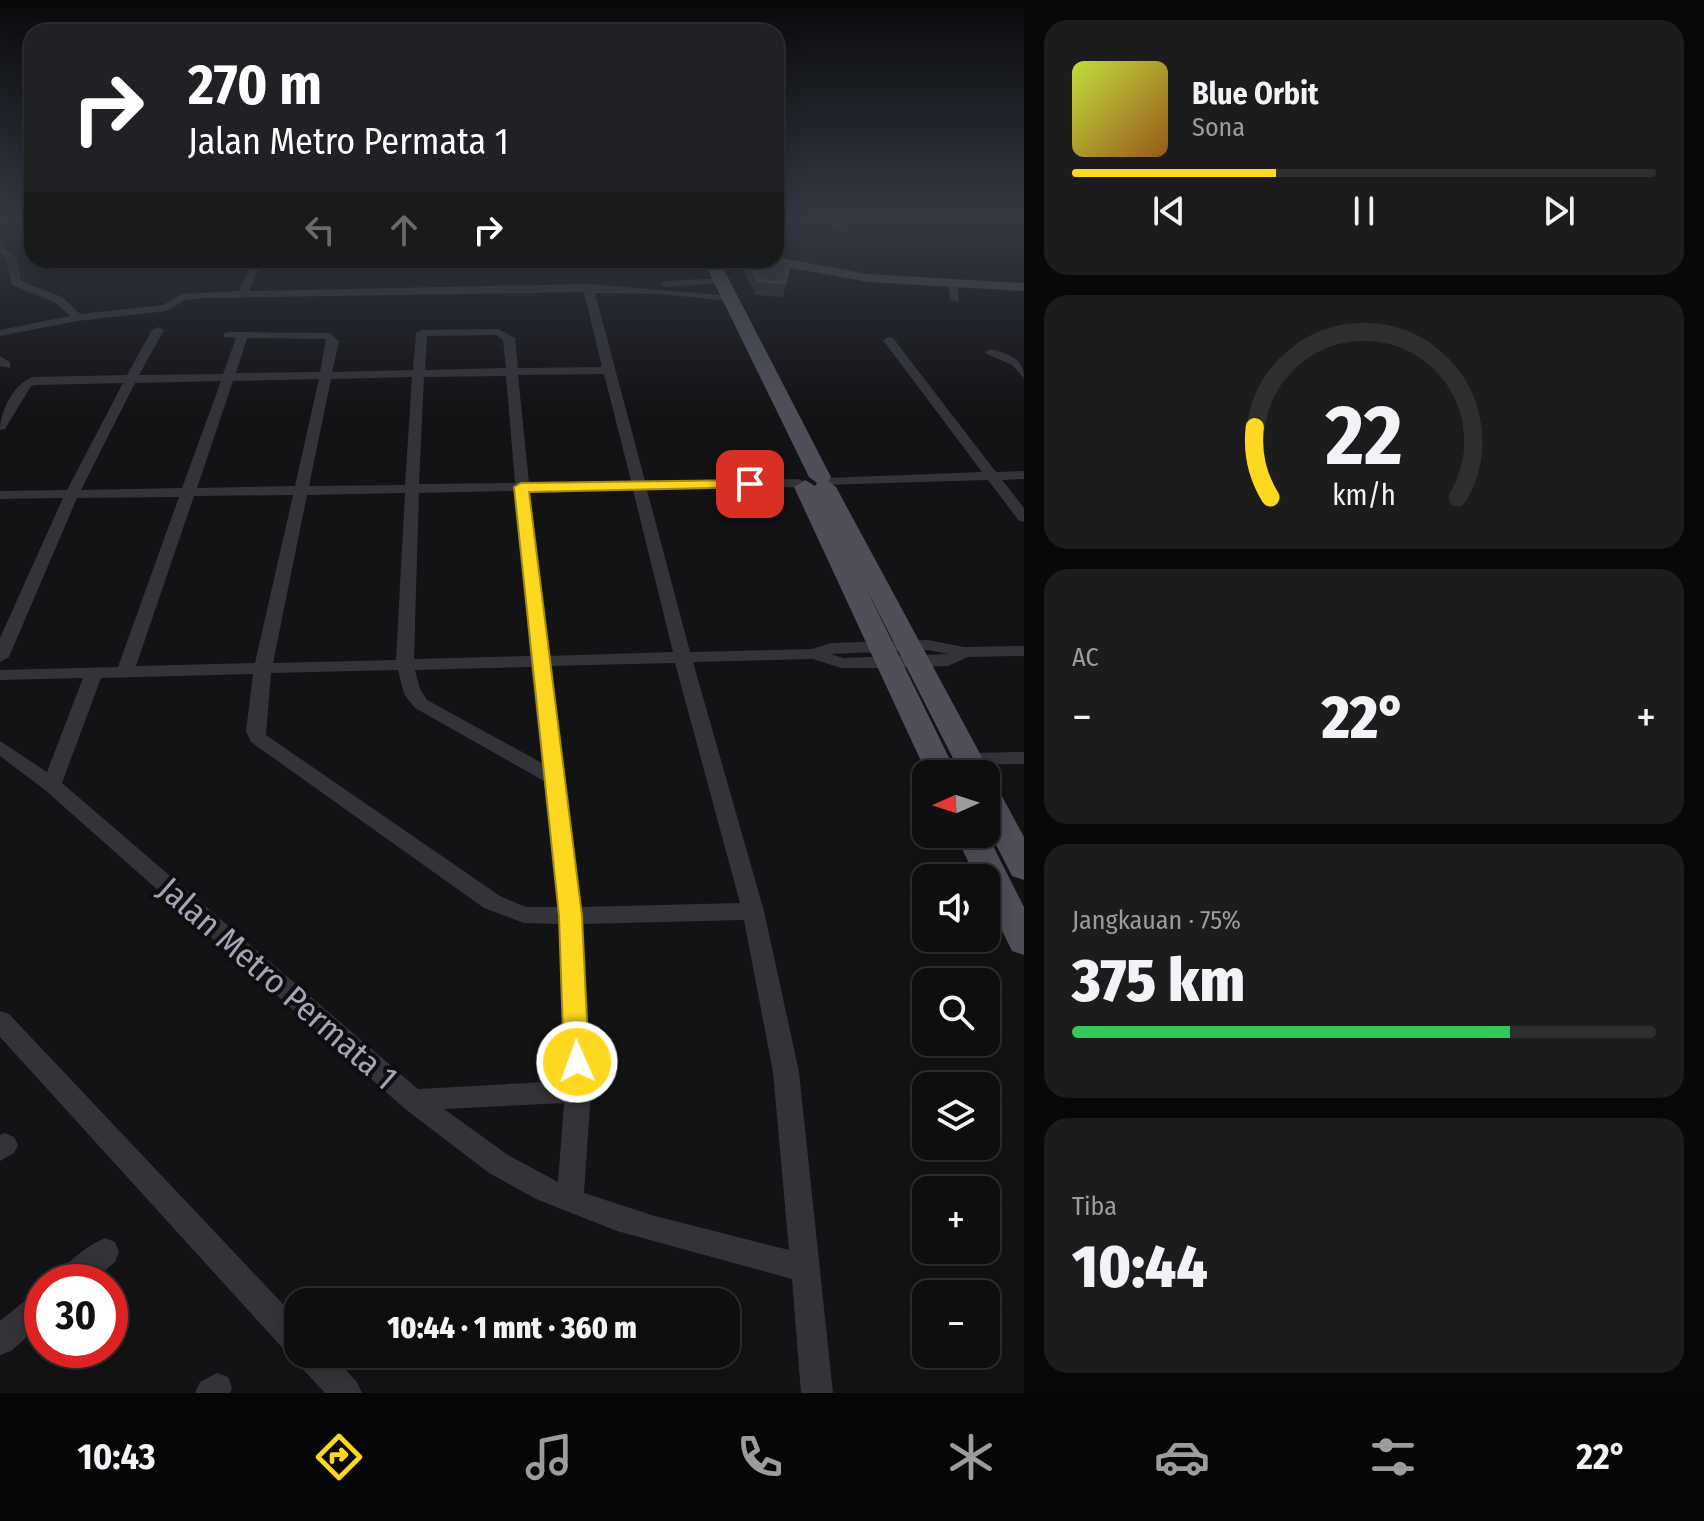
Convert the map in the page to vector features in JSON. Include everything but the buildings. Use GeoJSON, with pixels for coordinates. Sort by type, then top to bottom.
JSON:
{"type":"FeatureCollection","features":[{"type":"Feature","properties":{"kind":"main road"},"geometry":{"type":"LineString","coordinates":[[711,282],[813,482],[913,654],[968,760]]}},
{"type":"Feature","properties":{"kind":"main road"},"geometry":{"type":"LineString","coordinates":[[715,282],[716,289]]}},
{"type":"Feature","properties":{"kind":"main road"},"geometry":{"type":"LineString","coordinates":[[924,282],[1024,287]]}},
{"type":"Feature","properties":{"kind":"main road"},"geometry":{"type":"LineString","coordinates":[[813,482],[884,655],[935,760]]}},
{"type":"Feature","properties":{"kind":"main road"},"geometry":{"type":"LineString","coordinates":[[1000,821],[1024,868]]}},
{"type":"Feature","properties":{"kind":"main road"},"geometry":{"type":"LineString","coordinates":[[978,848],[1024,941]]}},
{"type":"Feature","properties":{"kind":"street"},"geometry":{"type":"LineString","coordinates":[[16,282],[49,294],[71,307],[77,318]]}},
{"type":"Feature","properties":{"kind":"street"},"geometry":{"type":"LineString","coordinates":[[243,294],[248,282]]}},
{"type":"Feature","properties":{"kind":"street"},"geometry":{"type":"LineString","coordinates":[[952,284],[955,300]]}},
{"type":"Feature","properties":{"kind":"street"},"geometry":{"type":"LineString","coordinates":[[583,289],[716,289]]}},
{"type":"Feature","properties":{"kind":"street"},"geometry":{"type":"LineString","coordinates":[[583,289],[609,370],[683,659],[753,911],[786,1072],[817,1393]]}},
{"type":"Feature","properties":{"kind":"street"},"geometry":{"type":"LineString","coordinates":[[0,333],[77,318],[166,308],[175,300],[188,296],[716,289]]}},
{"type":"Feature","properties":{"kind":"street"},"geometry":{"type":"LineString","coordinates":[[0,657],[71,496],[158,330]]}},
{"type":"Feature","properties":{"kind":"street"},"geometry":{"type":"LineString","coordinates":[[552,777],[419,704],[410,691],[405,663],[411,489],[420,336],[428,332],[504,332],[509,338],[539,662],[570,916],[578,1091],[570,1199]]}},
{"type":"Feature","properties":{"kind":"street"},"geometry":{"type":"LineString","coordinates":[[125,672],[228,378],[235,335],[331,337],[333,341],[263,667],[255,731],[258,738],[492,902],[524,915],[753,911]]}},
{"type":"Feature","properties":{"kind":"street"},"geometry":{"type":"LineString","coordinates":[[889,340],[1024,518]]}},
{"type":"Feature","properties":{"kind":"street"},"geometry":{"type":"LineString","coordinates":[[991,352],[1022,368]]}},
{"type":"Feature","properties":{"kind":"street"},"geometry":{"type":"LineString","coordinates":[[0,426],[26,384],[33,381],[609,370]]}},
{"type":"Feature","properties":{"kind":"street"},"geometry":{"type":"LineString","coordinates":[[0,495],[813,482],[1024,475]]}},
{"type":"Feature","properties":{"kind":"street"},"geometry":{"type":"LineString","coordinates":[[0,675],[814,654],[841,663],[884,655],[913,654],[948,661],[964,652],[1024,651]]}},
{"type":"Feature","properties":{"kind":"street"},"geometry":{"type":"LineString","coordinates":[[52,785],[94,673]]}},
{"type":"Feature","properties":{"kind":"street","name":"Jalan Metro Permata 1"},"geometry":{"type":"LineString","coordinates":[[0,747],[52,785],[413,1100],[468,1144],[501,1165],[615,1218],[805,1268]]}},
{"type":"Feature","properties":{"kind":"street"},"geometry":{"type":"LineString","coordinates":[[1000,762],[1024,758]]}},
{"type":"Feature","properties":{"kind":"street"},"geometry":{"type":"LineString","coordinates":[[0,1021],[284,1327]]}},
{"type":"Feature","properties":{"kind":"street"},"geometry":{"type":"LineString","coordinates":[[413,1100],[578,1091]]}},
{"type":"Feature","properties":{"kind":"street"},"geometry":{"type":"LineString","coordinates":[[91,1264],[105,1252]]}},
{"type":"Feature","properties":{"kind":"street"},"geometry":{"type":"LineString","coordinates":[[0,1340],[24,1320]]}},
{"type":"Feature","properties":{"kind":"street"},"geometry":{"type":"LineString","coordinates":[[323,1368],[346,1393]]}},
{"type":"Feature","properties":{"kind":"route"},"geometry":{"type":"LineString","coordinates":[[577,1062],[570,916],[521,487],[750,484]]}}]}
